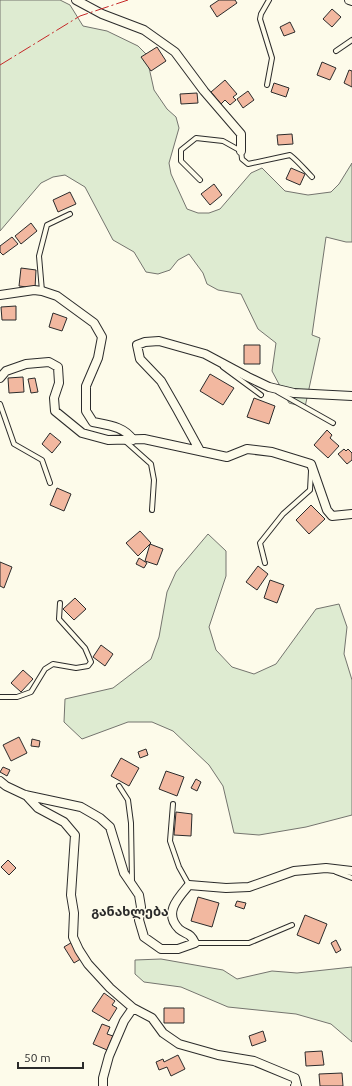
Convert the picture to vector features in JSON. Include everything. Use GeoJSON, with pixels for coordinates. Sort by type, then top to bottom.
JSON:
{"type":"FeatureCollection","features":[{"type":"Feature","properties":{"kind":"street"},"geometry":{"type":"LineString","coordinates":[[76,0],[102,14],[144,30],[175,52],[204,91],[241,134],[241,151]]}},
{"type":"Feature","properties":{"kind":"street"},"geometry":{"type":"LineString","coordinates":[[0,295],[34,290],[42,291],[57,296],[94,323],[102,336],[98,358],[86,386],[86,411],[93,422],[118,428],[128,434],[133,440]]}},
{"type":"Feature","properties":{"kind":"street"},"geometry":{"type":"LineString","coordinates":[[200,451],[177,408],[160,381],[140,359],[137,345],[145,342],[159,341],[205,354],[248,377],[269,386],[294,393],[352,396]]}},
{"type":"Feature","properties":{"kind":"street"},"geometry":{"type":"LineString","coordinates":[[0,378],[6,371],[26,364],[49,362],[58,367],[59,382],[54,398],[55,411],[82,433],[108,440],[144,439],[228,457],[247,449],[272,452],[311,464],[327,510],[332,516],[352,514]]}},
{"type":"Feature","properties":{"kind":"street"},"geometry":{"type":"LineString","coordinates":[[0,781],[6,786],[25,795],[81,807],[100,818],[110,827],[124,873],[139,895],[141,907],[139,920],[144,937],[161,949],[178,949],[195,943],[192,937],[179,929],[173,921],[172,911],[176,900],[189,885],[226,888],[249,887],[294,871],[326,868],[352,871]]}},
{"type":"Feature","properties":{"kind":"street"},"geometry":{"type":"LineString","coordinates":[[25,795],[38,808],[64,822],[76,835],[71,895],[74,913],[73,937],[88,964],[110,988],[133,1008],[152,1018],[163,1033],[179,1044],[218,1055],[254,1061],[295,1078],[297,1086],[295,1086]]}},
{"type":"Feature","properties":{"kind":"street"},"geometry":{"type":"LineString","coordinates":[[103,1086],[103,1078],[109,1056],[124,1021],[133,1008]]}},
{"type":"Feature","properties":{"kind":"lane"},"geometry":{"type":"LineString","coordinates":[[267,85],[272,58],[260,19],[261,14],[269,0]]}},
{"type":"Feature","properties":{"kind":"lane"},"geometry":{"type":"LineString","coordinates":[[336,51],[352,40]]}},
{"type":"Feature","properties":{"kind":"lane"},"geometry":{"type":"LineString","coordinates":[[200,180],[182,161],[182,150],[196,138],[223,141],[241,151],[242,159],[248,164],[290,155],[300,162],[312,177]]}},
{"type":"Feature","properties":{"kind":"lane"},"geometry":{"type":"LineString","coordinates":[[42,291],[39,256],[47,225],[70,214]]}},
{"type":"Feature","properties":{"kind":"lane"},"geometry":{"type":"LineString","coordinates":[[205,354],[261,395]]}},
{"type":"Feature","properties":{"kind":"lane"},"geometry":{"type":"LineString","coordinates":[[269,386],[333,423]]}},
{"type":"Feature","properties":{"kind":"lane"},"geometry":{"type":"LineString","coordinates":[[0,404],[14,444],[42,460],[50,483]]}},
{"type":"Feature","properties":{"kind":"lane"},"geometry":{"type":"LineString","coordinates":[[124,440],[151,464],[154,480],[152,510]]}},
{"type":"Feature","properties":{"kind":"lane"},"geometry":{"type":"LineString","coordinates":[[265,563],[260,543],[283,514],[310,490],[311,464]]}},
{"type":"Feature","properties":{"kind":"lane"},"geometry":{"type":"LineString","coordinates":[[0,698],[17,697],[31,692],[44,669],[53,664],[76,668],[88,666],[91,662],[85,648],[59,619],[60,603]]}},
{"type":"Feature","properties":{"kind":"lane"},"geometry":{"type":"LineString","coordinates":[[119,786],[128,800],[131,823],[132,884]]}},
{"type":"Feature","properties":{"kind":"lane"},"geometry":{"type":"LineString","coordinates":[[173,804],[170,840],[179,867],[189,885]]}},
{"type":"Feature","properties":{"kind":"lane"},"geometry":{"type":"LineString","coordinates":[[326,868],[352,878]]}},
{"type":"Feature","properties":{"kind":"lane"},"geometry":{"type":"LineString","coordinates":[[195,943],[249,943],[292,925]]}},
{"type":"Feature","properties":{"kind":"green space"},"geometry":{"type":"Polygon","coordinates":[[[0,0],[60,0],[70,5],[83,26],[107,31],[138,46],[146,54],[154,90],[167,109],[176,117],[179,128],[169,163],[171,174],[187,209],[198,213],[209,213],[220,209],[251,173],[262,168],[285,191],[308,195],[331,192],[339,184],[352,163],[352,242],[326,237],[312,335],[320,338],[305,407],[289,403],[272,371],[276,343],[258,329],[241,294],[218,290],[207,284],[203,273],[189,254],[178,260],[170,270],[158,274],[146,272],[134,252],[113,240],[85,187],[65,175],[53,177],[41,183],[0,231],[0,0]]]}},
{"type":"Feature","properties":{"kind":"green space"},"geometry":{"type":"Polygon","coordinates":[[[208,534],[226,551],[226,576],[209,627],[216,650],[232,667],[254,674],[276,664],[316,609],[339,604],[347,627],[344,654],[352,680],[352,815],[306,827],[259,835],[234,833],[223,786],[209,765],[173,731],[152,722],[128,722],[82,739],[64,722],[65,699],[113,688],[151,659],[159,637],[167,592],[176,572],[208,534]]]}},
{"type":"Feature","properties":{"kind":"green space"},"geometry":{"type":"Polygon","coordinates":[[[161,959],[223,970],[237,979],[272,971],[297,973],[352,967],[352,1042],[331,1024],[296,1014],[228,1007],[181,987],[144,982],[135,974],[135,960],[161,959]]]}},
{"type":"Feature","properties":{"kind":"building"},"geometry":{"type":"Polygon","coordinates":[[[219,0],[235,0],[237,3],[217,17],[210,6],[219,0]]]}},
{"type":"Feature","properties":{"kind":"building"},"geometry":{"type":"Polygon","coordinates":[[[332,9],[341,17],[332,27],[323,19],[332,9]]]}},
{"type":"Feature","properties":{"kind":"building"},"geometry":{"type":"Polygon","coordinates":[[[290,22],[295,32],[284,36],[280,27],[290,22]]]}},
{"type":"Feature","properties":{"kind":"building"},"geometry":{"type":"Polygon","coordinates":[[[157,47],[166,61],[151,71],[141,57],[157,47]]]}},
{"type":"Feature","properties":{"kind":"building"},"geometry":{"type":"Polygon","coordinates":[[[322,62],[336,68],[330,80],[317,75],[322,62]]]}},
{"type":"Feature","properties":{"kind":"building"},"geometry":{"type":"Polygon","coordinates":[[[349,70],[352,71],[352,87],[344,83],[349,70]]]}},
{"type":"Feature","properties":{"kind":"building"},"geometry":{"type":"Polygon","coordinates":[[[225,80],[237,94],[233,97],[236,100],[230,105],[225,100],[221,104],[211,92],[225,80]]]}},
{"type":"Feature","properties":{"kind":"building"},"geometry":{"type":"Polygon","coordinates":[[[274,83],[289,88],[286,97],[271,92],[274,83]]]}},
{"type":"Feature","properties":{"kind":"building"},"geometry":{"type":"Polygon","coordinates":[[[248,91],[254,100],[243,108],[237,99],[248,91]]]}},
{"type":"Feature","properties":{"kind":"building"},"geometry":{"type":"Polygon","coordinates":[[[197,93],[198,103],[181,104],[180,94],[197,93]]]}},
{"type":"Feature","properties":{"kind":"building"},"geometry":{"type":"Polygon","coordinates":[[[292,134],[293,144],[278,145],[277,135],[292,134]]]}},
{"type":"Feature","properties":{"kind":"building"},"geometry":{"type":"Polygon","coordinates":[[[291,168],[305,174],[300,185],[286,179],[291,168]]]}},
{"type":"Feature","properties":{"kind":"building"},"geometry":{"type":"Polygon","coordinates":[[[214,184],[222,195],[210,205],[201,194],[214,184]]]}},
{"type":"Feature","properties":{"kind":"building"},"geometry":{"type":"Polygon","coordinates":[[[70,192],[76,204],[58,212],[53,200],[70,192]]]}},
{"type":"Feature","properties":{"kind":"building"},"geometry":{"type":"Polygon","coordinates":[[[31,223],[37,231],[21,244],[15,236],[31,223]]]}},
{"type":"Feature","properties":{"kind":"building"},"geometry":{"type":"Polygon","coordinates":[[[12,237],[18,244],[3,255],[0,252],[0,246],[12,237]]]}},
{"type":"Feature","properties":{"kind":"building"},"geometry":{"type":"Polygon","coordinates":[[[21,268],[36,270],[35,288],[19,286],[21,268]]]}},
{"type":"Feature","properties":{"kind":"building"},"geometry":{"type":"Polygon","coordinates":[[[16,306],[16,320],[2,320],[1,307],[16,306]]]}},
{"type":"Feature","properties":{"kind":"building"},"geometry":{"type":"Polygon","coordinates":[[[53,313],[67,318],[62,331],[49,327],[53,313]]]}},
{"type":"Feature","properties":{"kind":"building"},"geometry":{"type":"Polygon","coordinates":[[[244,345],[260,345],[260,364],[244,364],[244,345]]]}},
{"type":"Feature","properties":{"kind":"building"},"geometry":{"type":"Polygon","coordinates":[[[210,374],[234,388],[223,405],[200,391],[210,374]]]}},
{"type":"Feature","properties":{"kind":"building"},"geometry":{"type":"Polygon","coordinates":[[[23,377],[24,392],[9,393],[8,378],[23,377]]]}},
{"type":"Feature","properties":{"kind":"building"},"geometry":{"type":"Polygon","coordinates":[[[35,378],[38,392],[31,393],[28,379],[35,378]]]}},
{"type":"Feature","properties":{"kind":"building"},"geometry":{"type":"Polygon","coordinates":[[[254,398],[275,406],[269,424],[247,417],[254,398]]]}},
{"type":"Feature","properties":{"kind":"building"},"geometry":{"type":"Polygon","coordinates":[[[327,430],[332,435],[330,438],[339,446],[328,458],[314,445],[327,430]]]}},
{"type":"Feature","properties":{"kind":"building"},"geometry":{"type":"Polygon","coordinates":[[[50,433],[61,442],[52,453],[42,444],[50,433]]]}},
{"type":"Feature","properties":{"kind":"building"},"geometry":{"type":"Polygon","coordinates":[[[344,449],[346,451],[348,449],[352,453],[352,460],[347,464],[338,454],[344,449]]]}},
{"type":"Feature","properties":{"kind":"building"},"geometry":{"type":"Polygon","coordinates":[[[57,488],[71,494],[64,511],[50,505],[57,488]]]}},
{"type":"Feature","properties":{"kind":"building"},"geometry":{"type":"Polygon","coordinates":[[[311,505],[325,519],[309,534],[296,520],[311,505]]]}},
{"type":"Feature","properties":{"kind":"building"},"geometry":{"type":"Polygon","coordinates":[[[140,531],[151,543],[138,556],[126,543],[140,531]]]}},
{"type":"Feature","properties":{"kind":"building"},"geometry":{"type":"Polygon","coordinates":[[[150,544],[163,549],[157,565],[145,561],[150,544]]]}},
{"type":"Feature","properties":{"kind":"building"},"geometry":{"type":"Polygon","coordinates":[[[139,558],[147,563],[144,568],[136,564],[139,558]]]}},
{"type":"Feature","properties":{"kind":"building"},"geometry":{"type":"Polygon","coordinates":[[[0,562],[12,567],[4,588],[0,586],[0,562]]]}},
{"type":"Feature","properties":{"kind":"building"},"geometry":{"type":"Polygon","coordinates":[[[258,566],[268,574],[257,590],[246,582],[258,566]]]}},
{"type":"Feature","properties":{"kind":"building"},"geometry":{"type":"Polygon","coordinates":[[[270,580],[284,585],[277,603],[264,598],[270,580]]]}},
{"type":"Feature","properties":{"kind":"building"},"geometry":{"type":"Polygon","coordinates":[[[75,598],[86,609],[74,620],[63,609],[75,598]]]}},
{"type":"Feature","properties":{"kind":"building"},"geometry":{"type":"Polygon","coordinates":[[[101,645],[113,654],[105,666],[93,657],[101,645]]]}},
{"type":"Feature","properties":{"kind":"building"},"geometry":{"type":"Polygon","coordinates":[[[23,670],[33,679],[21,692],[11,683],[23,670]]]}},
{"type":"Feature","properties":{"kind":"building"},"geometry":{"type":"Polygon","coordinates":[[[19,737],[27,753],[11,761],[3,745],[19,737]]]}},
{"type":"Feature","properties":{"kind":"building"},"geometry":{"type":"Polygon","coordinates":[[[32,739],[40,741],[39,747],[31,746],[32,739]]]}},
{"type":"Feature","properties":{"kind":"building"},"geometry":{"type":"Polygon","coordinates":[[[146,749],[148,755],[140,758],[138,752],[146,749]]]}},
{"type":"Feature","properties":{"kind":"building"},"geometry":{"type":"Polygon","coordinates":[[[121,758],[139,768],[129,786],[111,776],[121,758]]]}},
{"type":"Feature","properties":{"kind":"building"},"geometry":{"type":"Polygon","coordinates":[[[3,767],[10,770],[7,776],[0,772],[3,767]]]}},
{"type":"Feature","properties":{"kind":"building"},"geometry":{"type":"Polygon","coordinates":[[[166,771],[184,777],[177,796],[159,789],[166,771]]]}},
{"type":"Feature","properties":{"kind":"building"},"geometry":{"type":"Polygon","coordinates":[[[196,779],[201,782],[197,791],[191,788],[196,779]]]}},
{"type":"Feature","properties":{"kind":"building"},"geometry":{"type":"Polygon","coordinates":[[[176,812],[192,814],[191,836],[174,835],[176,812]]]}},
{"type":"Feature","properties":{"kind":"building"},"geometry":{"type":"Polygon","coordinates":[[[8,860],[16,868],[9,875],[1,867],[8,860]]]}},
{"type":"Feature","properties":{"kind":"building"},"geometry":{"type":"Polygon","coordinates":[[[198,897],[219,903],[212,927],[191,921],[198,897]]]}},
{"type":"Feature","properties":{"kind":"building"},"geometry":{"type":"Polygon","coordinates":[[[237,901],[246,903],[244,909],[235,906],[237,901]]]}},
{"type":"Feature","properties":{"kind":"building"},"geometry":{"type":"Polygon","coordinates":[[[305,915],[327,924],[319,944],[297,935],[305,915]]]}},
{"type":"Feature","properties":{"kind":"building"},"geometry":{"type":"Polygon","coordinates":[[[336,940],[341,950],[336,953],[331,943],[336,940]]]}},
{"type":"Feature","properties":{"kind":"building"},"geometry":{"type":"Polygon","coordinates":[[[74,941],[84,957],[74,963],[64,947],[74,941]]]}},
{"type":"Feature","properties":{"kind":"building"},"geometry":{"type":"Polygon","coordinates":[[[104,993],[115,1001],[112,1005],[117,1008],[109,1021],[92,1011],[104,993]]]}},
{"type":"Feature","properties":{"kind":"building"},"geometry":{"type":"Polygon","coordinates":[[[164,1008],[184,1008],[184,1023],[164,1023],[164,1008]]]}},
{"type":"Feature","properties":{"kind":"building"},"geometry":{"type":"Polygon","coordinates":[[[102,1024],[110,1027],[107,1034],[113,1036],[107,1050],[93,1044],[102,1024]]]}},
{"type":"Feature","properties":{"kind":"building"},"geometry":{"type":"Polygon","coordinates":[[[263,1031],[266,1041],[252,1046],[249,1036],[263,1031]]]}},
{"type":"Feature","properties":{"kind":"building"},"geometry":{"type":"Polygon","coordinates":[[[322,1051],[324,1065],[306,1066],[305,1052],[322,1051]]]}},
{"type":"Feature","properties":{"kind":"building"},"geometry":{"type":"Polygon","coordinates":[[[178,1055],[185,1069],[171,1076],[167,1067],[159,1070],[156,1062],[163,1059],[164,1062],[178,1055]]]}},
{"type":"Feature","properties":{"kind":"building"},"geometry":{"type":"Polygon","coordinates":[[[342,1073],[343,1086],[320,1086],[319,1074],[342,1073]]]}},
{"type":"Feature","properties":{"kind":"power"},"geometry":{"type":"LineString","coordinates":[[0,65],[80,16],[128,0]]}},
{"type":"Feature","properties":{"kind":"district","name":"განახლება"},"geometry":{"type":"Point","coordinates":[130,911]}}]}
